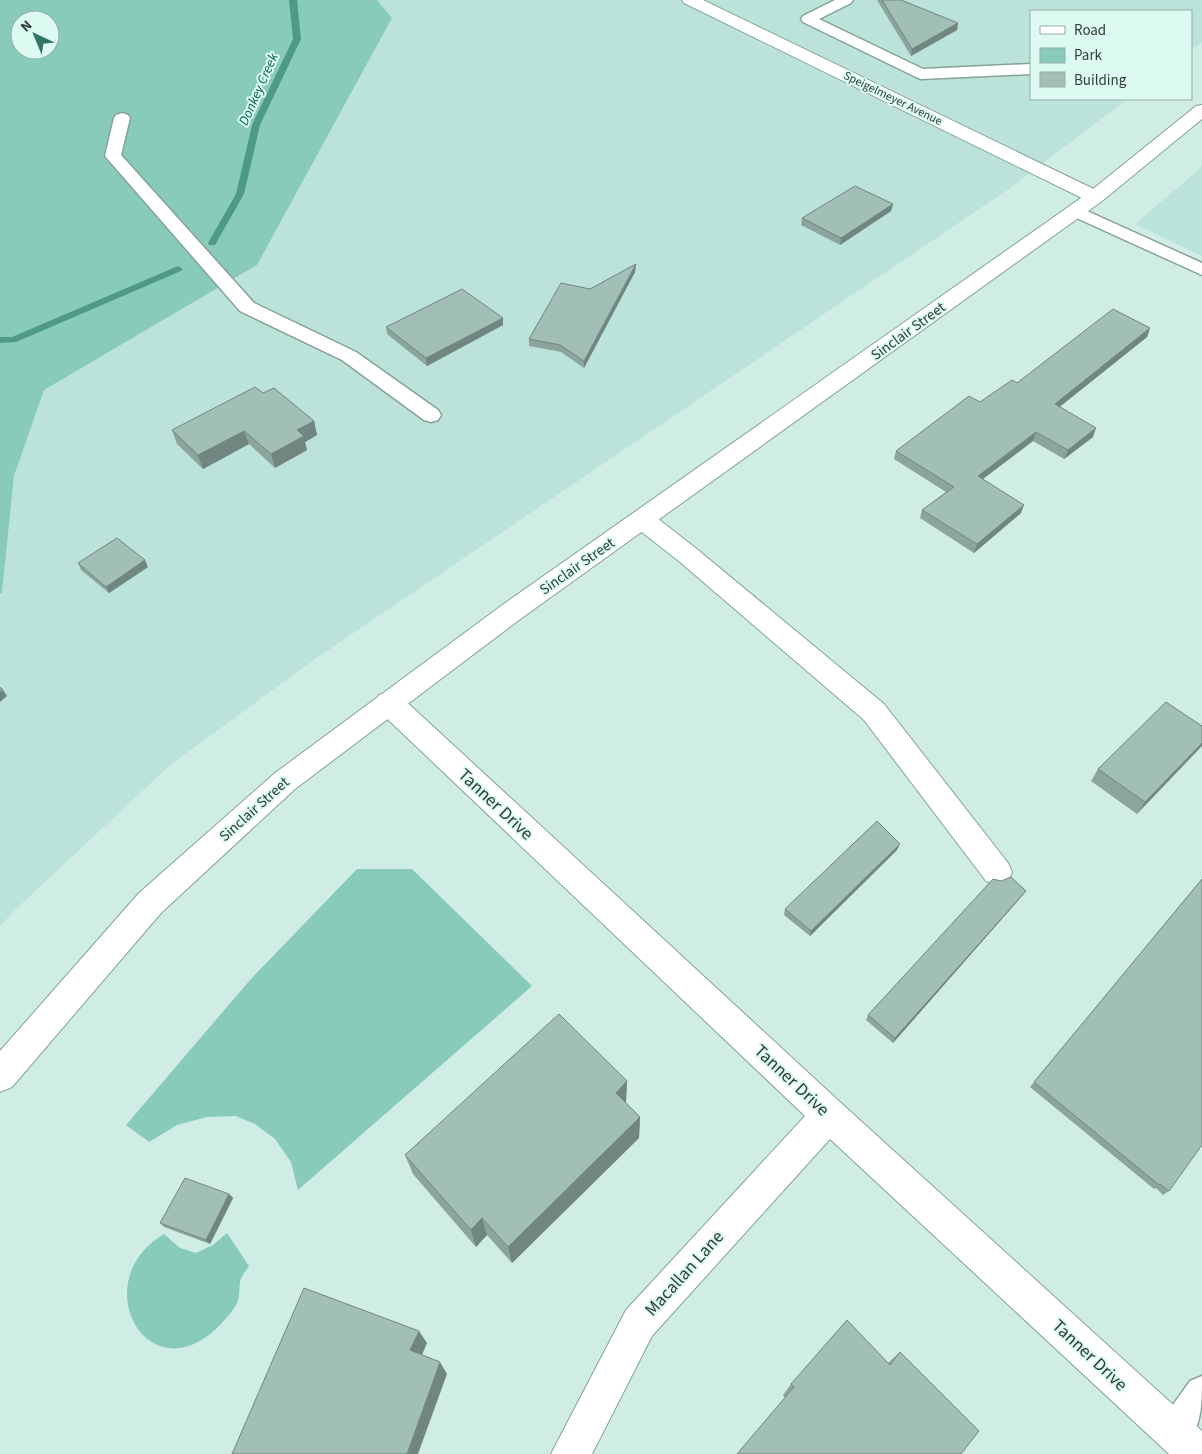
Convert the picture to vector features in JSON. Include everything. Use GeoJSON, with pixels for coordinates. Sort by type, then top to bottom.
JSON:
{"type":"FeatureCollection","features":[{"type":"Feature","properties":{"kind":"street","name":"Speigelmeyer Avenue"},"geometry":{"type":"LineString","coordinates":[[690,0],[831,67],[1086,204]]}},
{"type":"Feature","properties":{"kind":"street","name":"Sinclair Street"},"geometry":{"type":"LineString","coordinates":[[0,1076],[150,903],[285,781],[510,613],[1086,204],[1202,110]]}},
{"type":"Feature","properties":{"kind":"street"},"geometry":{"type":"LineString","coordinates":[[643,520],[690,556],[874,712],[997,872]]}},
{"type":"Feature","properties":{"kind":"street","name":"Tanner Drive"},"geometry":{"type":"LineString","coordinates":[[388,703],[829,1115],[1186,1443]]}},
{"type":"Feature","properties":{"kind":"street","name":"Macallan Lane"},"geometry":{"type":"LineString","coordinates":[[571,1454],[639,1323],[829,1115]]}},
{"type":"Feature","properties":{"kind":"lane"},"geometry":{"type":"LineString","coordinates":[[846,0],[808,19],[921,74],[1030,69]]}},
{"type":"Feature","properties":{"kind":"lane"},"geometry":{"type":"LineString","coordinates":[[122,118],[114,156],[247,307],[349,356],[432,415]]}},
{"type":"Feature","properties":{"kind":"lane"},"geometry":{"type":"LineString","coordinates":[[1086,204],[1202,270]]}},
{"type":"Feature","properties":{"kind":"lane"},"geometry":{"type":"LineString","coordinates":[[1186,1443],[1202,1393]]}},
{"type":"Feature","properties":{"kind":"shaded area"},"geometry":{"type":"Polygon","coordinates":[[[377,0],[1202,0],[1202,42],[1192,49],[1192,10],[1030,10],[1030,100],[1126,100],[1013,186],[315,659],[170,765],[0,926],[0,594],[2,593],[14,476],[44,390],[257,265],[392,18],[377,0]]]}},
{"type":"Feature","properties":{"kind":"shaded area"},"geometry":{"type":"Polygon","coordinates":[[[1202,167],[1202,256],[1135,224],[1202,167]]]}},
{"type":"Feature","properties":{"kind":"green space"},"geometry":{"type":"Polygon","coordinates":[[[0,0],[377,0],[392,18],[257,265],[44,390],[14,476],[2,593],[0,594],[0,0]]]}},
{"type":"Feature","properties":{"kind":"green space"},"geometry":{"type":"Polygon","coordinates":[[[357,869],[412,869],[532,986],[298,1190],[291,1162],[275,1139],[255,1124],[236,1116],[207,1117],[177,1125],[149,1142],[126,1125],[250,980],[357,869]]]}},
{"type":"Feature","properties":{"kind":"green space"},"geometry":{"type":"Polygon","coordinates":[[[227,1233],[249,1266],[242,1276],[238,1300],[233,1310],[222,1323],[196,1343],[171,1348],[151,1341],[136,1325],[128,1304],[129,1279],[140,1255],[164,1234],[180,1248],[196,1253],[213,1245],[227,1233]]]}},
{"type":"Feature","properties":{"kind":"building"},"geometry":{"type":"Polygon","coordinates":[[[882,0],[901,0],[958,23],[912,49],[882,0]]]}},
{"type":"Feature","properties":{"kind":"building"},"geometry":{"type":"Polygon","coordinates":[[[855,186],[893,204],[841,238],[802,218],[855,186]]]}},
{"type":"Feature","properties":{"kind":"building"},"geometry":{"type":"Polygon","coordinates":[[[636,264],[584,361],[560,345],[529,339],[561,283],[590,289],[636,264]]]}},
{"type":"Feature","properties":{"kind":"building"},"geometry":{"type":"Polygon","coordinates":[[[462,289],[503,318],[426,358],[386,327],[462,289]]]}},
{"type":"Feature","properties":{"kind":"building"},"geometry":{"type":"Polygon","coordinates":[[[1113,309],[1150,328],[1055,404],[1096,428],[1068,450],[1036,432],[978,476],[1024,505],[977,544],[922,510],[954,487],[896,451],[969,396],[980,402],[1012,380],[1017,383],[1113,309]]]}},
{"type":"Feature","properties":{"kind":"building"},"geometry":{"type":"Polygon","coordinates":[[[255,387],[263,393],[274,388],[314,421],[297,430],[304,436],[271,454],[244,431],[198,455],[172,430],[255,387]]]}},
{"type":"Feature","properties":{"kind":"building"},"geometry":{"type":"Polygon","coordinates":[[[117,538],[145,560],[106,587],[78,563],[117,538]]]}},
{"type":"Feature","properties":{"kind":"building"},"geometry":{"type":"Polygon","coordinates":[[[1166,702],[1202,726],[1202,743],[1145,802],[1098,769],[1166,702]]]}},
{"type":"Feature","properties":{"kind":"building"},"geometry":{"type":"Polygon","coordinates":[[[877,821],[900,844],[811,931],[785,909],[877,821]]]}},
{"type":"Feature","properties":{"kind":"building"},"geometry":{"type":"Polygon","coordinates":[[[1011,877],[1026,891],[895,1038],[868,1015],[993,879],[1001,881],[1011,877]]]}},
{"type":"Feature","properties":{"kind":"building"},"geometry":{"type":"Polygon","coordinates":[[[1202,879],[1202,1145],[1169,1191],[1159,1185],[1034,1082],[1202,879]]]}},
{"type":"Feature","properties":{"kind":"building"},"geometry":{"type":"Polygon","coordinates":[[[559,1014],[627,1081],[616,1093],[640,1117],[508,1247],[482,1218],[471,1230],[405,1155],[559,1014]]]}},
{"type":"Feature","properties":{"kind":"building"},"geometry":{"type":"Polygon","coordinates":[[[185,1178],[229,1194],[206,1240],[160,1223],[185,1178]]]}},
{"type":"Feature","properties":{"kind":"building"},"geometry":{"type":"Polygon","coordinates":[[[304,1288],[419,1331],[410,1350],[440,1362],[407,1454],[232,1454],[304,1288]]]}},
{"type":"Feature","properties":{"kind":"building"},"geometry":{"type":"Polygon","coordinates":[[[847,1320],[890,1365],[900,1352],[979,1431],[961,1454],[737,1454],[794,1387],[791,1384],[847,1320]]]}},
{"type":"Feature","properties":{"kind":"waterway","name":"Donkey Creek"},"geometry":{"type":"LineString","coordinates":[[212,243],[240,194],[256,125],[297,39],[293,0]]}},
{"type":"Feature","properties":{"kind":"waterway","name":"Donkey Creek"},"geometry":{"type":"LineString","coordinates":[[0,340],[13,340],[178,269]]}}]}
